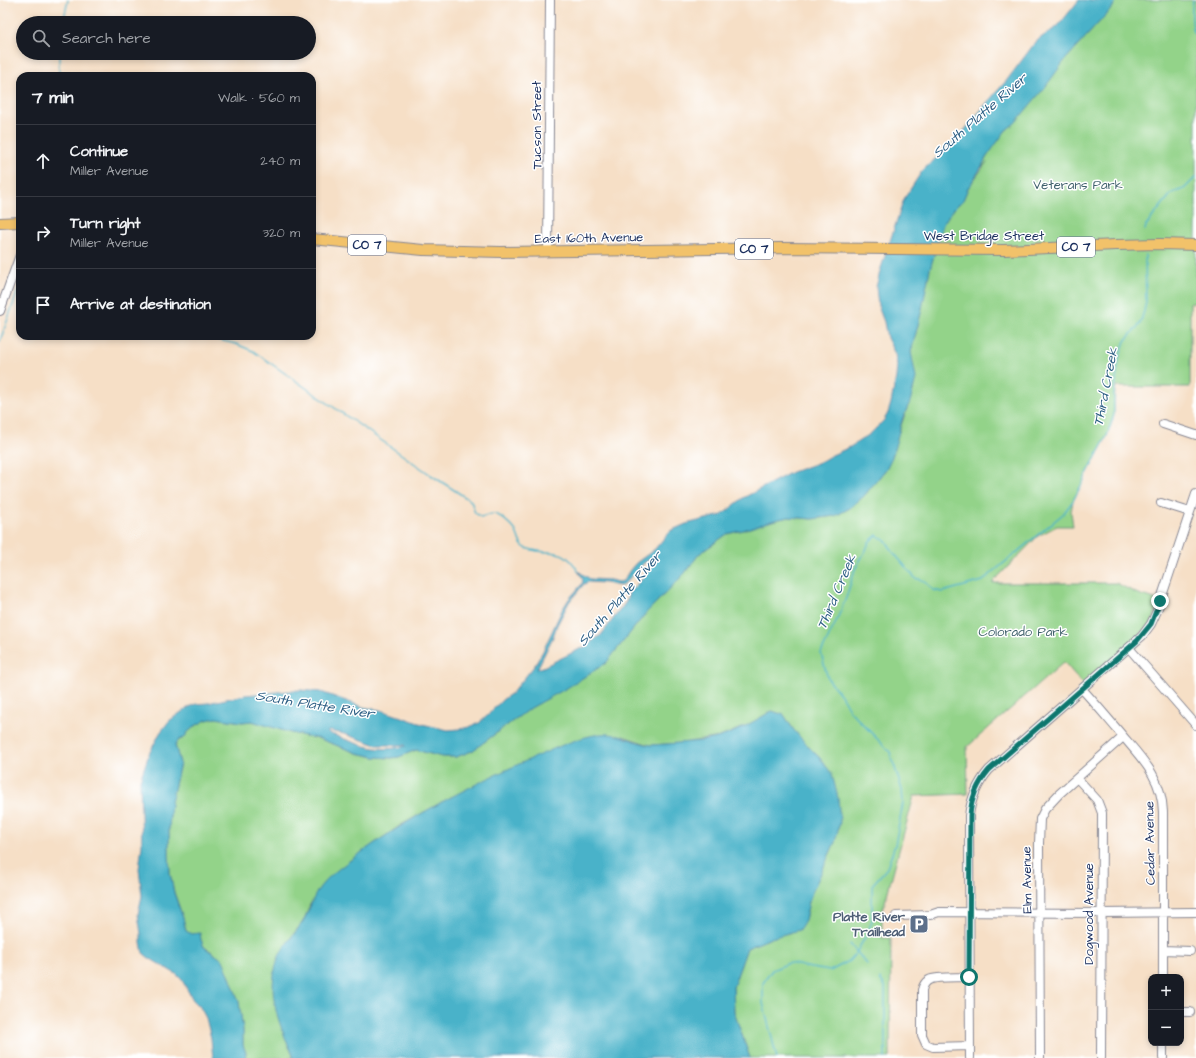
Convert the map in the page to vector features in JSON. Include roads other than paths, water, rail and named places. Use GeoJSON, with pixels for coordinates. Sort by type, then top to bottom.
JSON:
{"type":"FeatureCollection","features":[{"type":"Feature","properties":{"kind":"main road"},"geometry":{"type":"LineString","coordinates":[[0,223],[16,222]]}},
{"type":"Feature","properties":{"kind":"main road","name":"East 160th Avenue"},"geometry":{"type":"LineString","coordinates":[[316,239],[423,250],[501,252],[782,248],[868,249]]}},
{"type":"Feature","properties":{"kind":"main road","name":"West Bridge Street"},"geometry":{"type":"LineString","coordinates":[[868,249],[1011,250],[1160,244],[1196,245]]}},
{"type":"Feature","properties":{"kind":"street","name":"Tucson Street"},"geometry":{"type":"LineString","coordinates":[[548,251],[550,0]]}},
{"type":"Feature","properties":{"kind":"street"},"geometry":{"type":"LineString","coordinates":[[0,311],[16,266]]}},
{"type":"Feature","properties":{"kind":"street"},"geometry":{"type":"LineString","coordinates":[[1163,424],[1196,435]]}},
{"type":"Feature","properties":{"kind":"street"},"geometry":{"type":"LineString","coordinates":[[970,1058],[970,816],[972,799],[978,784],[989,770],[1142,636],[1151,624],[1157,611],[1196,494]]}},
{"type":"Feature","properties":{"kind":"street"},"geometry":{"type":"LineString","coordinates":[[1161,503],[1190,512]]}},
{"type":"Feature","properties":{"kind":"street"},"geometry":{"type":"LineString","coordinates":[[1129,648],[1196,725]]}},
{"type":"Feature","properties":{"kind":"street","name":"Cedar Avenue"},"geometry":{"type":"LineString","coordinates":[[1082,689],[1150,768],[1161,794],[1163,812],[1163,974]]}},
{"type":"Feature","properties":{"kind":"street","name":"Elm Avenue"},"geometry":{"type":"LineString","coordinates":[[1040,1058],[1040,819],[1050,803],[1124,737]]}},
{"type":"Feature","properties":{"kind":"street","name":"Dogwood Avenue"},"geometry":{"type":"LineString","coordinates":[[1077,778],[1097,800],[1102,813],[1101,1058]]}},
{"type":"Feature","properties":{"kind":"street"},"geometry":{"type":"LineString","coordinates":[[896,916],[930,915],[939,912],[1196,912]]}},
{"type":"Feature","properties":{"kind":"street"},"geometry":{"type":"LineString","coordinates":[[1163,950],[1190,951]]}},
{"type":"Feature","properties":{"kind":"street"},"geometry":{"type":"LineString","coordinates":[[969,977],[930,979],[924,984],[922,990],[922,1035],[926,1044],[933,1047],[970,1046]]}},
{"type":"Feature","properties":{"kind":"street"},"geometry":{"type":"LineString","coordinates":[[1184,1012],[1190,1012]]}},
{"type":"Feature","properties":{"kind":"street"},"geometry":{"type":"LineString","coordinates":[[1163,1046],[1163,1058]]}},
{"type":"Feature","properties":{"kind":"water","name":"South Platte River"},"geometry":{"type":"Polygon","coordinates":[[[1079,0],[1117,0],[1113,7],[1065,60],[1046,86],[1015,123],[1006,130],[986,158],[968,188],[963,200],[952,211],[943,224],[930,269],[911,352],[916,378],[910,402],[903,417],[892,457],[886,469],[864,496],[850,508],[835,516],[812,519],[789,517],[727,534],[699,554],[684,574],[646,613],[606,663],[567,688],[529,709],[472,751],[456,757],[442,757],[416,750],[399,757],[375,757],[357,753],[320,739],[291,733],[252,721],[242,722],[216,718],[206,720],[195,726],[184,738],[179,740],[175,745],[180,763],[171,802],[169,829],[170,873],[174,893],[186,931],[191,934],[200,933],[204,947],[223,960],[239,1002],[243,1030],[243,1045],[246,1053],[245,1058],[213,1058],[211,1038],[206,1018],[200,1007],[193,1000],[182,980],[176,974],[143,953],[141,942],[138,914],[142,896],[139,869],[142,845],[140,780],[149,754],[160,733],[169,721],[187,708],[196,704],[245,695],[300,690],[321,692],[363,707],[381,710],[422,724],[448,730],[469,727],[479,723],[502,700],[512,693],[535,665],[562,610],[582,584],[583,579],[578,571],[590,579],[619,582],[623,581],[636,563],[655,549],[670,531],[686,524],[722,515],[743,498],[792,472],[820,462],[850,447],[870,434],[884,420],[888,413],[896,377],[897,365],[895,354],[887,338],[884,322],[878,306],[876,287],[904,199],[922,171],[958,138],[1007,80],[1034,44],[1058,26],[1079,0]],[[653,557],[644,563],[623,585],[620,586],[588,582],[584,584],[569,602],[537,669],[584,647],[601,635],[626,602],[629,592],[643,578],[655,560],[653,557]],[[329,731],[327,732],[328,733],[357,744],[375,748],[384,749],[406,746],[377,745],[344,734],[329,731]]]}},
{"type":"Feature","properties":{"kind":"water"},"geometry":{"type":"Polygon","coordinates":[[[772,711],[784,715],[793,729],[820,758],[832,774],[838,798],[840,822],[835,842],[810,897],[805,920],[799,930],[771,938],[747,948],[733,987],[734,1012],[750,1058],[293,1058],[274,1003],[274,972],[282,950],[302,924],[320,887],[329,877],[345,864],[403,824],[468,788],[575,740],[592,735],[607,734],[620,736],[651,745],[708,740],[733,732],[772,711]]]}},
{"type":"Feature","properties":{"kind":"waterway"},"geometry":{"type":"LineString","coordinates":[[65,16],[68,0]]}},
{"type":"Feature","properties":{"kind":"waterway","name":"Third Creek"},"geometry":{"type":"LineString","coordinates":[[1193,0],[1192,20],[1196,39]]}},
{"type":"Feature","properties":{"kind":"waterway"},"geometry":{"type":"LineString","coordinates":[[59,60],[59,72]]}},
{"type":"Feature","properties":{"kind":"waterway","name":"Third Creek"},"geometry":{"type":"LineString","coordinates":[[1145,230],[1146,226],[1154,215],[1172,193],[1184,189],[1196,177]]}},
{"type":"Feature","properties":{"kind":"waterway","name":"Third Creek"},"geometry":{"type":"LineString","coordinates":[[777,1058],[763,1003],[763,983],[772,970],[789,963],[830,971],[849,961],[856,953],[867,934],[872,921],[872,885],[887,868],[895,845],[903,803],[902,790],[890,752],[850,711],[841,695],[828,679],[821,653],[846,598],[855,569],[869,542],[877,535],[887,542],[893,552],[915,578],[925,581],[933,590],[942,592],[983,581],[1063,514],[1073,501],[1107,436],[1114,415],[1114,395],[1119,358],[1125,341],[1140,324],[1146,302],[1145,255]]}},
{"type":"Feature","properties":{"kind":"waterway"},"geometry":{"type":"LineString","coordinates":[[0,341],[16,296]]}},
{"type":"Feature","properties":{"kind":"waterway"},"geometry":{"type":"LineString","coordinates":[[220,340],[236,344],[253,351],[431,475],[471,501],[475,513],[481,517],[496,514],[502,518],[515,530],[525,548],[563,555],[573,563],[578,571]]}},
{"type":"Feature","properties":{"kind":"waterway","name":"Third Creek"},"geometry":{"type":"LineString","coordinates":[[850,944],[867,964]]}},
{"type":"Feature","properties":{"kind":"waterway"},"geometry":{"type":"LineString","coordinates":[[880,979],[885,986],[885,1058]]}},
{"type":"Feature","properties":{"kind":"place","name":"Platte River Trailhead"},"geometry":{"type":"Point","coordinates":[919,924]}},
{"type":"Feature","properties":{"kind":"park label","name":"Veterans Park"},"geometry":{"type":"Point","coordinates":[1078,185]}},
{"type":"Feature","properties":{"kind":"park label","name":"Colorado Park"},"geometry":{"type":"Point","coordinates":[1023,632]}}]}
